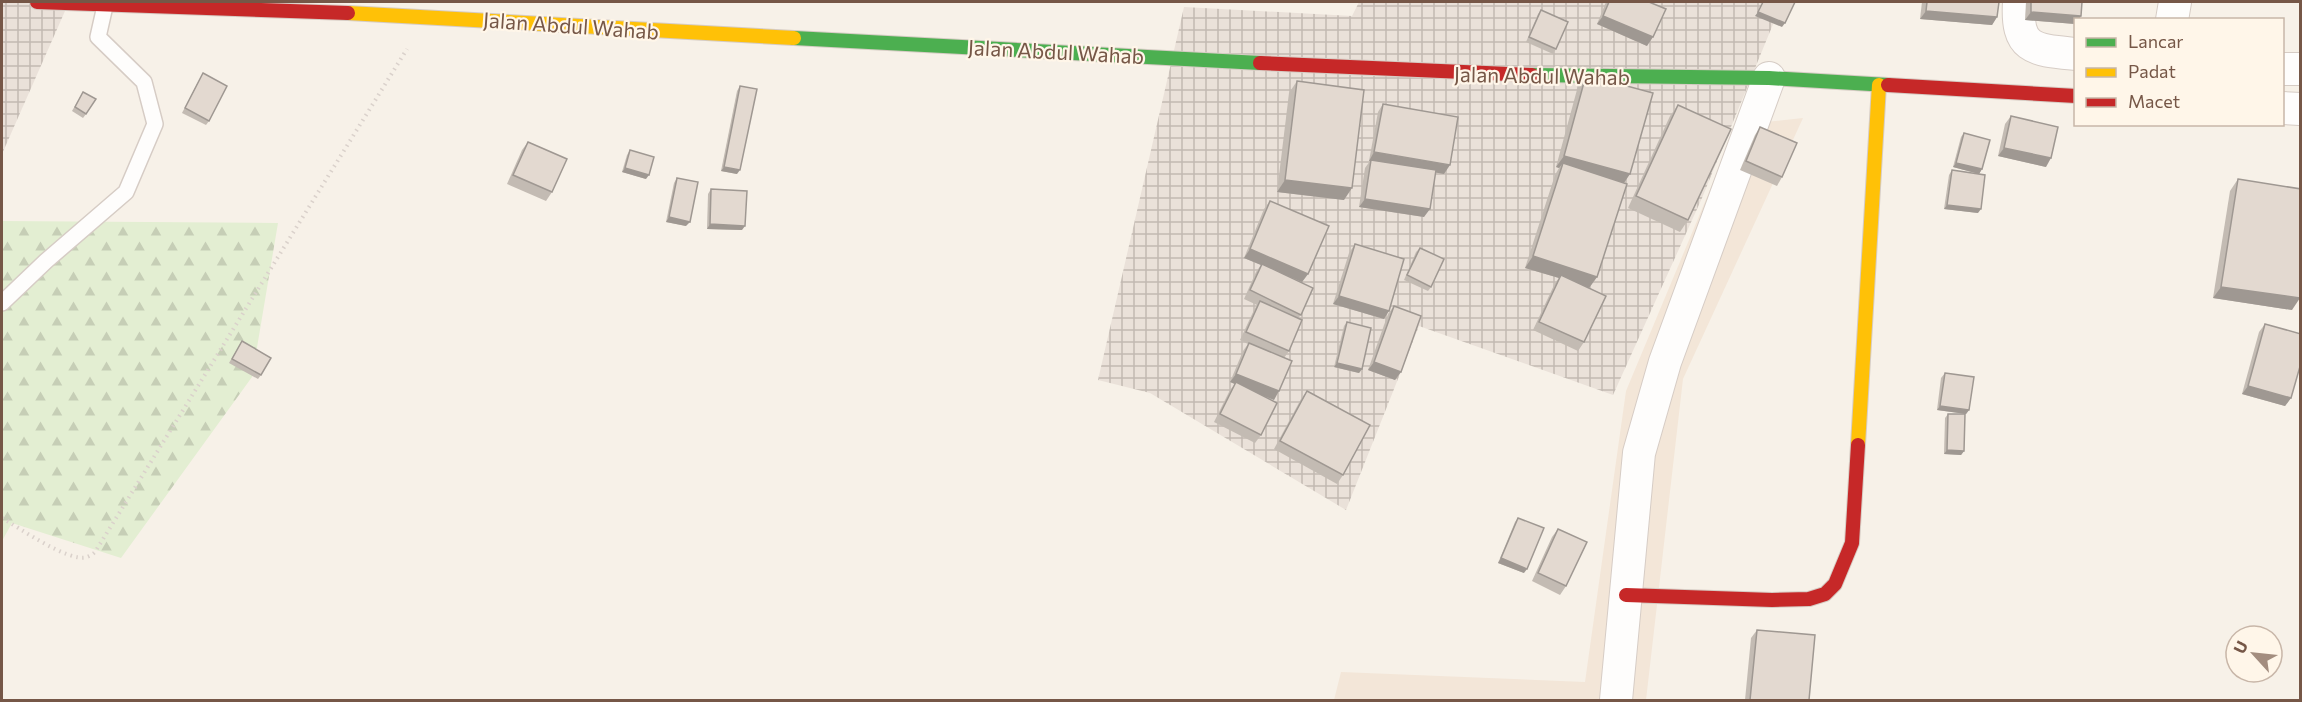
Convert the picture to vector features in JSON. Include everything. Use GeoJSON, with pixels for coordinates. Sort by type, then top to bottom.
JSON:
{"type":"FeatureCollection","features":[{"type":"Feature","properties":{"kind":"street","name":"Jalan Abdul Wahab"},"geometry":{"type":"LineString","coordinates":[[37,2],[457,18],[748,36],[1110,53],[1490,75],[1769,78],[2074,96]]}},
{"type":"Feature","properties":{"kind":"street"},"geometry":{"type":"LineString","coordinates":[[2019,2],[2018,22],[2022,38],[2041,51],[2074,54]]}},
{"type":"Feature","properties":{"kind":"street"},"geometry":{"type":"LineString","coordinates":[[2172,18],[2175,2]]}},
{"type":"Feature","properties":{"kind":"street"},"geometry":{"type":"LineString","coordinates":[[2284,69],[2301,69]]}},
{"type":"Feature","properties":{"kind":"street"},"geometry":{"type":"LineString","coordinates":[[1616,700],[1639,453],[1665,362],[1769,78]]}},
{"type":"Feature","properties":{"kind":"street"},"geometry":{"type":"LineString","coordinates":[[1626,595],[1772,600],[1809,599],[1825,594],[1835,584],[1852,543],[1880,85]]}},
{"type":"Feature","properties":{"kind":"street"},"geometry":{"type":"LineString","coordinates":[[2284,108],[2301,109]]}},
{"type":"Feature","properties":{"kind":"lane"},"geometry":{"type":"LineString","coordinates":[[2,303],[46,261],[126,192],[155,124],[144,82],[98,37],[105,6]]}},
{"type":"Feature","properties":{"kind":"path"},"geometry":{"type":"LineString","coordinates":[[2,518],[63,553],[87,558],[95,552],[426,18]]}},
{"type":"Feature","properties":{"kind":"shaded area"},"geometry":{"type":"Polygon","coordinates":[[[2,2],[69,2],[2,154],[2,2]]]}},
{"type":"Feature","properties":{"kind":"shaded area"},"geometry":{"type":"Polygon","coordinates":[[[1359,2],[1782,2],[1702,198],[1613,395],[1419,326],[1346,510],[1150,393],[1098,380],[1184,7],[1352,16],[1359,2]]]}},
{"type":"Feature","properties":{"kind":"shaded area"},"geometry":{"type":"Polygon","coordinates":[[[1803,118],[1683,379],[1646,700],[1334,700],[1341,672],[1585,682],[1626,391],[1737,125],[1803,118]]]}},
{"type":"Feature","properties":{"kind":"green space"},"geometry":{"type":"Polygon","coordinates":[[[2,221],[278,223],[252,377],[121,558],[12,523],[2,541],[2,221]]]}},
{"type":"Feature","properties":{"kind":"building"},"geometry":{"type":"Polygon","coordinates":[[[1609,2],[1649,2],[1666,9],[1653,37],[1603,16],[1609,2]]]}},
{"type":"Feature","properties":{"kind":"building"},"geometry":{"type":"Polygon","coordinates":[[[1763,2],[1795,2],[1785,23],[1758,12],[1763,2]]]}},
{"type":"Feature","properties":{"kind":"building"},"geometry":{"type":"Polygon","coordinates":[[[1927,2],[1999,2],[1997,17],[1926,11],[1927,2]]]}},
{"type":"Feature","properties":{"kind":"building"},"geometry":{"type":"Polygon","coordinates":[[[2031,2],[2082,2],[2081,16],[2031,12],[2031,2]]]}},
{"type":"Feature","properties":{"kind":"building"},"geometry":{"type":"Polygon","coordinates":[[[1541,10],[1568,22],[1556,49],[1529,37],[1541,10]]]}},
{"type":"Feature","properties":{"kind":"building"},"geometry":{"type":"Polygon","coordinates":[[[203,73],[227,86],[209,121],[185,108],[203,73]]]}},
{"type":"Feature","properties":{"kind":"building"},"geometry":{"type":"Polygon","coordinates":[[[1586,75],[1653,93],[1630,174],[1564,156],[1586,75]]]}},
{"type":"Feature","properties":{"kind":"building"},"geometry":{"type":"Polygon","coordinates":[[[1297,81],[1364,90],[1352,188],[1285,180],[1297,81]]]}},
{"type":"Feature","properties":{"kind":"building"},"geometry":{"type":"Polygon","coordinates":[[[740,86],[757,89],[740,170],[724,167],[740,86]]]}},
{"type":"Feature","properties":{"kind":"building"},"geometry":{"type":"Polygon","coordinates":[[[83,92],[96,99],[86,114],[75,107],[83,92]]]}},
{"type":"Feature","properties":{"kind":"building"},"geometry":{"type":"Polygon","coordinates":[[[1383,104],[1458,117],[1450,165],[1374,152],[1383,104]]]}},
{"type":"Feature","properties":{"kind":"building"},"geometry":{"type":"Polygon","coordinates":[[[1678,105],[1731,129],[1688,220],[1636,196],[1678,105]]]}},
{"type":"Feature","properties":{"kind":"building"},"geometry":{"type":"Polygon","coordinates":[[[2011,116],[2058,127],[2051,158],[2004,148],[2011,116]]]}},
{"type":"Feature","properties":{"kind":"building"},"geometry":{"type":"Polygon","coordinates":[[[1760,127],[1797,143],[1782,177],[1746,161],[1760,127]]]}},
{"type":"Feature","properties":{"kind":"building"},"geometry":{"type":"Polygon","coordinates":[[[1964,133],[1990,140],[1982,169],[1956,163],[1964,133]]]}},
{"type":"Feature","properties":{"kind":"building"},"geometry":{"type":"Polygon","coordinates":[[[528,142],[567,159],[552,192],[513,175],[528,142]]]}},
{"type":"Feature","properties":{"kind":"building"},"geometry":{"type":"Polygon","coordinates":[[[630,150],[654,157],[649,175],[625,168],[630,150]]]}},
{"type":"Feature","properties":{"kind":"building"},"geometry":{"type":"Polygon","coordinates":[[[1371,160],[1436,170],[1430,209],[1365,199],[1371,160]]]}},
{"type":"Feature","properties":{"kind":"building"},"geometry":{"type":"Polygon","coordinates":[[[1563,163],[1627,184],[1597,277],[1533,256],[1563,163]]]}},
{"type":"Feature","properties":{"kind":"building"},"geometry":{"type":"Polygon","coordinates":[[[1952,170],[1985,175],[1981,209],[1947,205],[1952,170]]]}},
{"type":"Feature","properties":{"kind":"building"},"geometry":{"type":"Polygon","coordinates":[[[677,178],[698,182],[690,222],[669,217],[677,178]]]}},
{"type":"Feature","properties":{"kind":"building"},"geometry":{"type":"Polygon","coordinates":[[[2238,179],[2301,189],[2300,298],[2221,287],[2238,179]]]}},
{"type":"Feature","properties":{"kind":"building"},"geometry":{"type":"Polygon","coordinates":[[[711,189],[747,191],[745,226],[710,224],[711,189]]]}},
{"type":"Feature","properties":{"kind":"building"},"geometry":{"type":"Polygon","coordinates":[[[1270,201],[1329,226],[1308,274],[1250,249],[1270,201]]]}},
{"type":"Feature","properties":{"kind":"building"},"geometry":{"type":"Polygon","coordinates":[[[1355,244],[1404,259],[1389,311],[1339,296],[1355,244]]]}},
{"type":"Feature","properties":{"kind":"building"},"geometry":{"type":"Polygon","coordinates":[[[1420,248],[1444,259],[1431,287],[1407,275],[1420,248]]]}},
{"type":"Feature","properties":{"kind":"building"},"geometry":{"type":"Polygon","coordinates":[[[1262,264],[1313,288],[1301,315],[1250,290],[1262,264]]]}},
{"type":"Feature","properties":{"kind":"building"},"geometry":{"type":"Polygon","coordinates":[[[1561,275],[1606,296],[1584,342],[1539,322],[1561,275]]]}},
{"type":"Feature","properties":{"kind":"building"},"geometry":{"type":"Polygon","coordinates":[[[1260,301],[1302,320],[1289,351],[1246,332],[1260,301]]]}},
{"type":"Feature","properties":{"kind":"building"},"geometry":{"type":"Polygon","coordinates":[[[1394,306],[1421,316],[1401,372],[1374,362],[1394,306]]]}},
{"type":"Feature","properties":{"kind":"building"},"geometry":{"type":"Polygon","coordinates":[[[1347,322],[1371,328],[1362,369],[1337,363],[1347,322]]]}},
{"type":"Feature","properties":{"kind":"building"},"geometry":{"type":"Polygon","coordinates":[[[2265,324],[2301,334],[2301,363],[2291,398],[2248,386],[2265,324]]]}},
{"type":"Feature","properties":{"kind":"building"},"geometry":{"type":"Polygon","coordinates":[[[242,341],[271,358],[261,375],[232,359],[242,341]]]}},
{"type":"Feature","properties":{"kind":"building"},"geometry":{"type":"Polygon","coordinates":[[[1249,343],[1292,361],[1279,391],[1236,374],[1249,343]]]}},
{"type":"Feature","properties":{"kind":"building"},"geometry":{"type":"Polygon","coordinates":[[[1945,373],[1974,377],[1969,410],[1940,406],[1945,373]]]}},
{"type":"Feature","properties":{"kind":"building"},"geometry":{"type":"Polygon","coordinates":[[[1236,382],[1277,403],[1261,435],[1220,414],[1236,382]]]}},
{"type":"Feature","properties":{"kind":"building"},"geometry":{"type":"Polygon","coordinates":[[[1307,391],[1370,425],[1343,475],[1280,441],[1307,391]]]}},
{"type":"Feature","properties":{"kind":"building"},"geometry":{"type":"Polygon","coordinates":[[[1948,414],[1965,414],[1964,451],[1947,450],[1948,414]]]}},
{"type":"Feature","properties":{"kind":"building"},"geometry":{"type":"Polygon","coordinates":[[[1518,518],[1544,528],[1527,569],[1501,558],[1518,518]]]}},
{"type":"Feature","properties":{"kind":"building"},"geometry":{"type":"Polygon","coordinates":[[[1558,529],[1587,542],[1566,586],[1538,573],[1558,529]]]}},
{"type":"Feature","properties":{"kind":"building"},"geometry":{"type":"Polygon","coordinates":[[[1757,630],[1815,635],[1809,700],[1750,700],[1757,630]]]}},
{"type":"Feature","properties":{"kind":"traffic: fast"},"geometry":{"type":"LineString","coordinates":[[794,38],[1260,63]]}},
{"type":"Feature","properties":{"kind":"traffic: fast"},"geometry":{"type":"LineString","coordinates":[[1532,75],[1769,78],[1888,85]]}},
{"type":"Feature","properties":{"kind":"traffic: slow"},"geometry":{"type":"LineString","coordinates":[[348,13],[794,38]]}},
{"type":"Feature","properties":{"kind":"traffic: slow"},"geometry":{"type":"LineString","coordinates":[[1858,445],[1879,85]]}},
{"type":"Feature","properties":{"kind":"traffic: jam"},"geometry":{"type":"LineString","coordinates":[[37,2],[348,13]]}},
{"type":"Feature","properties":{"kind":"traffic: jam"},"geometry":{"type":"LineString","coordinates":[[1260,63],[1532,75]]}},
{"type":"Feature","properties":{"kind":"traffic: jam"},"geometry":{"type":"LineString","coordinates":[[1888,85],[2074,96]]}},
{"type":"Feature","properties":{"kind":"traffic: jam"},"geometry":{"type":"LineString","coordinates":[[1626,595],[1772,600],[1809,599],[1825,594],[1835,584],[1852,543],[1858,445]]}}]}
